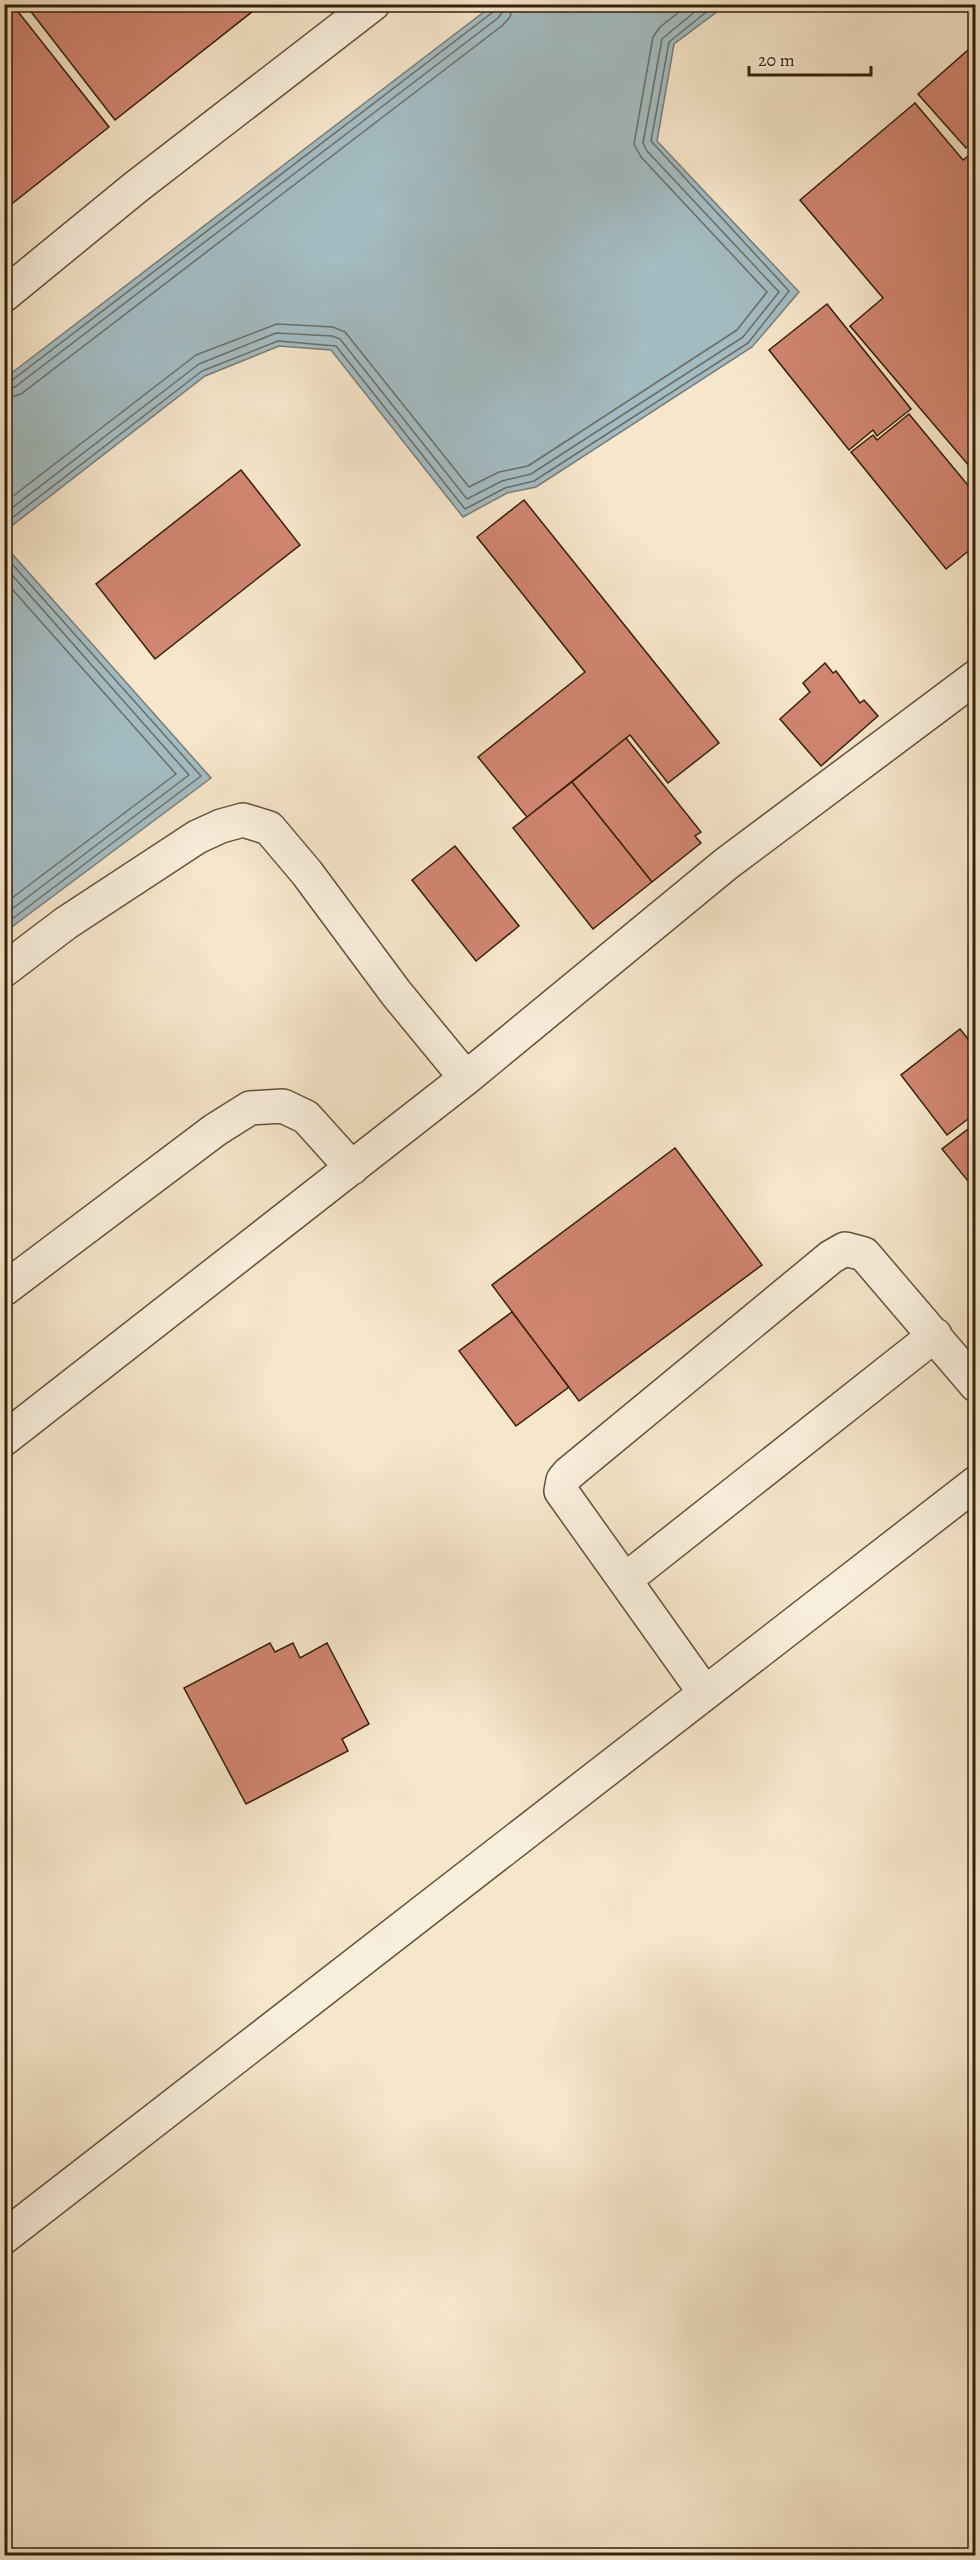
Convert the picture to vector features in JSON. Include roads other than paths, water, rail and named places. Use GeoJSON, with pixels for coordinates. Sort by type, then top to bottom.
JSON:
{"type":"FeatureCollection","features":[{"type":"Feature","properties":{"kind":"lane"},"geometry":{"type":"LineString","coordinates":[[4,294],[136,187],[373,4]]}},
{"type":"Feature","properties":{"kind":"lane"},"geometry":{"type":"LineString","coordinates":[[4,1439],[466,1078],[726,864],[975,677]]}},
{"type":"Feature","properties":{"kind":"lane"},"geometry":{"type":"LineString","coordinates":[[4,970],[66,923],[197,837],[221,826],[243,820],[269,828],[307,873],[396,993],[466,1078]]}},
{"type":"Feature","properties":{"kind":"lane"},"geometry":{"type":"LineString","coordinates":[[4,1289],[215,1131],[250,1108],[283,1106],[306,1117],[352,1168]]}},
{"type":"Feature","properties":{"kind":"lane"},"geometry":{"type":"LineString","coordinates":[[705,1693],[561,1491],[563,1480],[568,1473],[831,1257],[844,1250],[864,1254],[975,1385]]}},
{"type":"Feature","properties":{"kind":"lane"},"geometry":{"type":"LineString","coordinates":[[625,1580],[934,1335]]}},
{"type":"Feature","properties":{"kind":"lane"},"geometry":{"type":"LineString","coordinates":[[4,2237],[975,1483]]}},
{"type":"Feature","properties":{"kind":"water"},"geometry":{"type":"Polygon","coordinates":[[[493,5],[726,5],[674,44],[657,141],[799,292],[752,347],[536,487],[507,493],[463,517],[331,350],[279,346],[205,376],[5,531],[5,378],[493,5]]]}},
{"type":"Feature","properties":{"kind":"water"},"geometry":{"type":"Polygon","coordinates":[[[5,546],[211,778],[4,932],[5,546]]]}}]}
